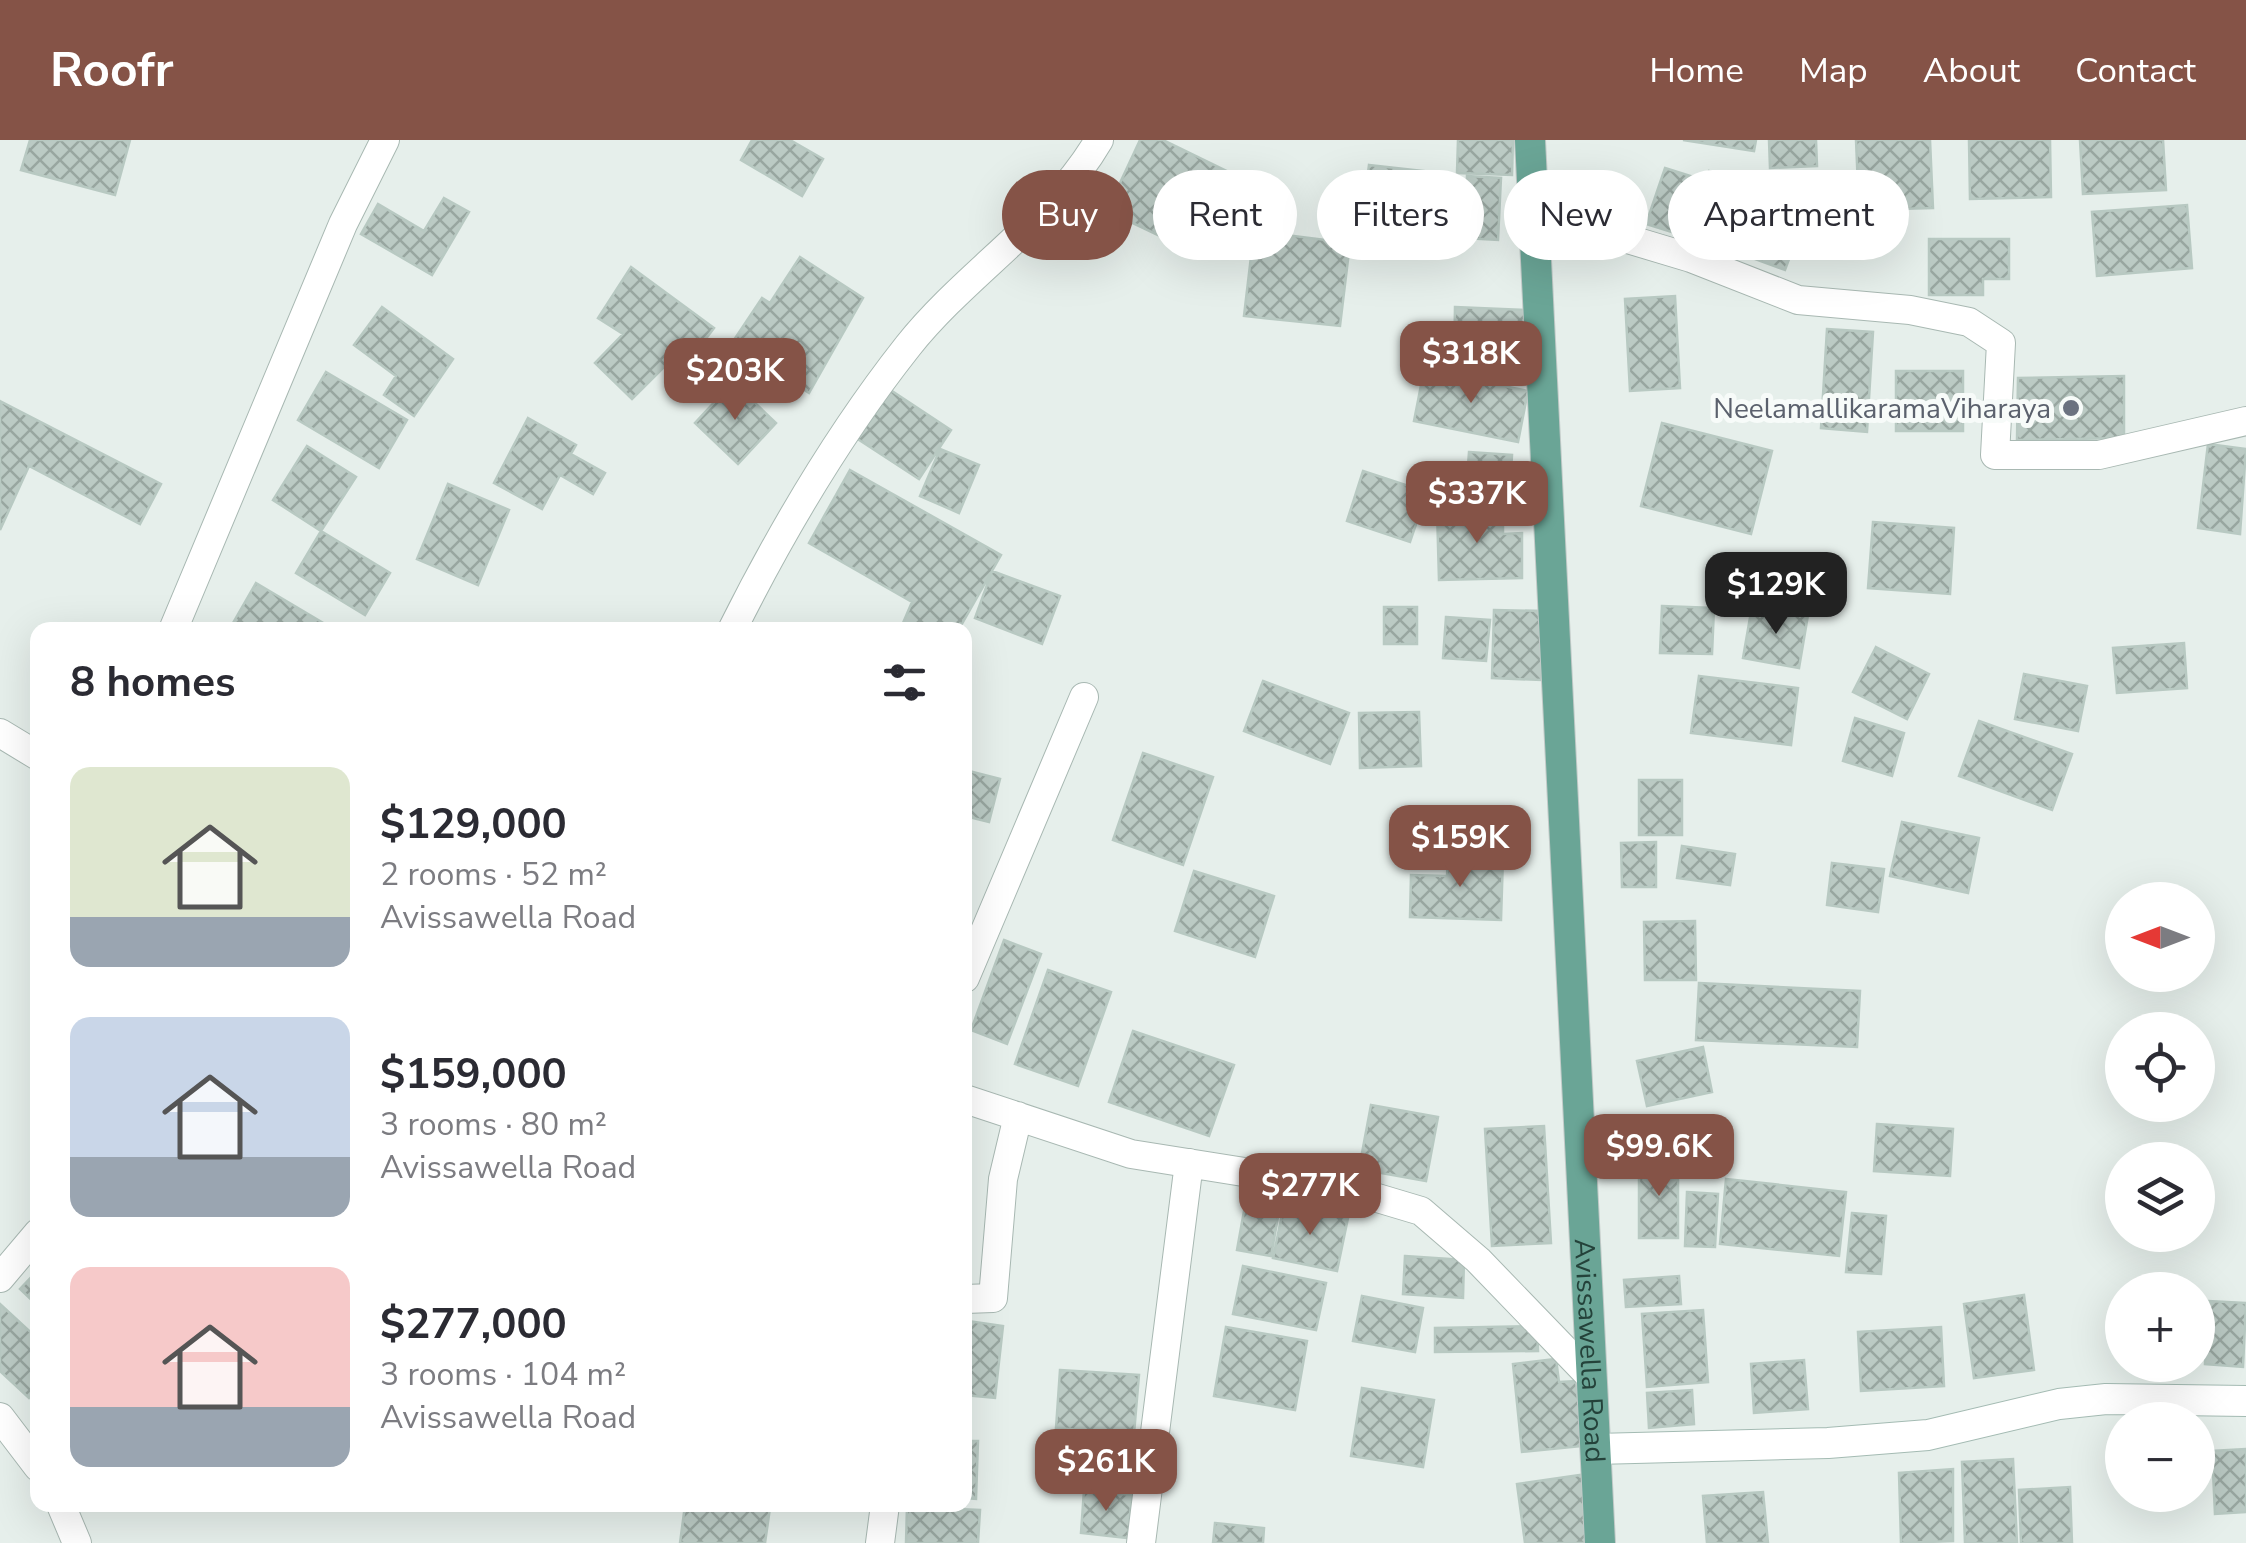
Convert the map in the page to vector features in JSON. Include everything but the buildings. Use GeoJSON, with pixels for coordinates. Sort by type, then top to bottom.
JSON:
{"type":"FeatureCollection","features":[{"type":"Feature","properties":{"kind":"main road","name":"Avissawella Road"},"geometry":{"type":"LineString","coordinates":[[1530,140],[1531,170]]}},
{"type":"Feature","properties":{"kind":"main road","name":"Avissawella Road"},"geometry":{"type":"LineString","coordinates":[[1536,260],[1600,1543]]}},
{"type":"Feature","properties":{"kind":"street"},"geometry":{"type":"LineString","coordinates":[[175,622],[343,224],[385,140]]}},
{"type":"Feature","properties":{"kind":"street"},"geometry":{"type":"LineString","coordinates":[[736,622],[759,576],[844,437],[908,345],[961,288],[1053,201],[1099,140]]}},
{"type":"Feature","properties":{"kind":"street"},"geometry":{"type":"LineString","coordinates":[[1648,245],[1798,300],[1910,310],[1969,322],[2001,343],[1995,456],[2099,456],[2246,420]]}},
{"type":"Feature","properties":{"kind":"street"},"geometry":{"type":"LineString","coordinates":[[972,961],[1084,697]]}},
{"type":"Feature","properties":{"kind":"street"},"geometry":{"type":"LineString","coordinates":[[0,733],[30,751]]}},
{"type":"Feature","properties":{"kind":"street"},"geometry":{"type":"LineString","coordinates":[[972,1100],[1132,1154],[1344,1188],[1421,1211],[1478,1260],[1589,1374]]}},
{"type":"Feature","properties":{"kind":"street"},"geometry":{"type":"LineString","coordinates":[[972,1298],[993,1298],[1004,1179],[1018,1116]]}},
{"type":"Feature","properties":{"kind":"street"},"geometry":{"type":"LineString","coordinates":[[1141,1543],[1189,1162]]}},
{"type":"Feature","properties":{"kind":"street"},"geometry":{"type":"LineString","coordinates":[[0,1278],[30,1242]]}},
{"type":"Feature","properties":{"kind":"street"},"geometry":{"type":"LineString","coordinates":[[1596,1449],[1828,1443],[1928,1435],[2059,1404],[2106,1399],[2246,1401]]}},
{"type":"Feature","properties":{"kind":"street"},"geometry":{"type":"LineString","coordinates":[[0,1417],[30,1456]]}},
{"type":"Feature","properties":{"kind":"street"},"geometry":{"type":"LineString","coordinates":[[64,1512],[77,1543]]}},
{"type":"Feature","properties":{"kind":"street"},"geometry":{"type":"LineString","coordinates":[[880,1543],[883,1512]]}},
{"type":"Feature","properties":{"kind":"place","name":"NeelamallikaramaViharaya"},"geometry":{"type":"Point","coordinates":[2071,408]}}]}
